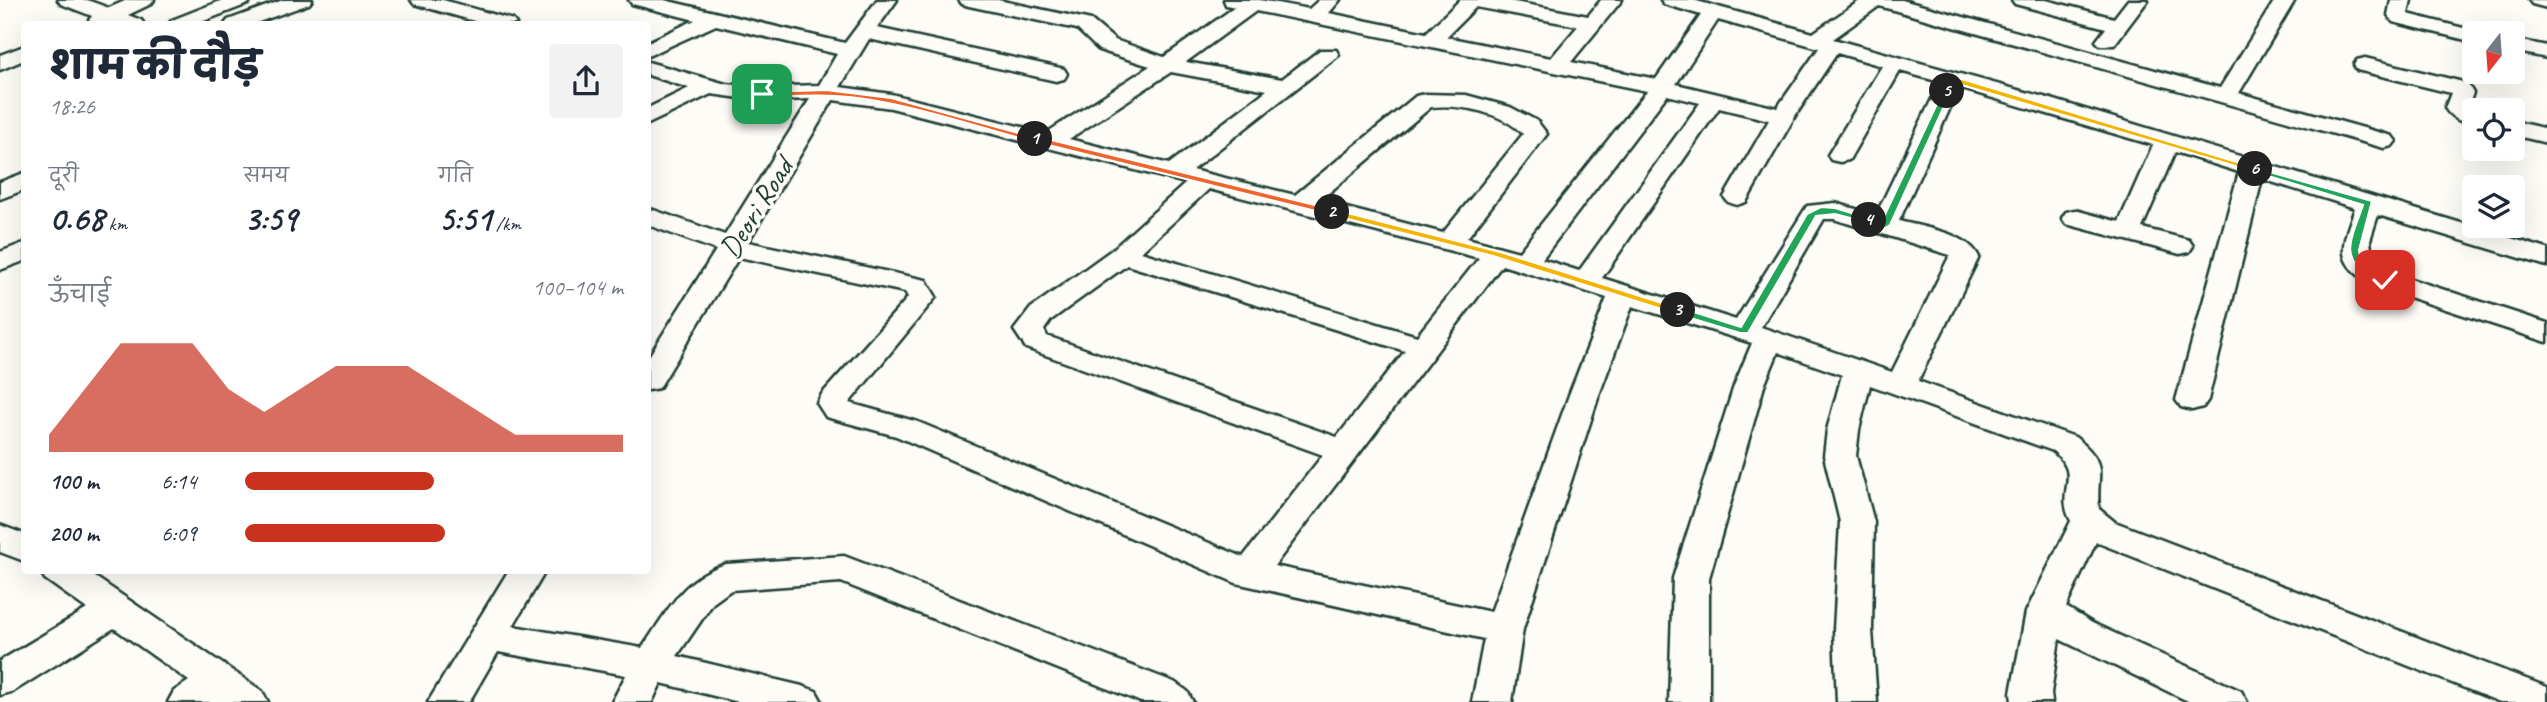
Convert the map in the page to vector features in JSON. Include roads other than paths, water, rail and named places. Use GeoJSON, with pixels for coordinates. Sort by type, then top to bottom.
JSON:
{"type":"FeatureCollection","features":[{"type":"Feature","properties":{"kind":"street"},"geometry":{"type":"LineString","coordinates":[[68,0],[125,21]]}},
{"type":"Feature","properties":{"kind":"street"},"geometry":{"type":"LineString","coordinates":[[96,21],[144,0]]}},
{"type":"Feature","properties":{"kind":"street"},"geometry":{"type":"LineString","coordinates":[[186,21],[241,0]]}},
{"type":"Feature","properties":{"kind":"street"},"geometry":{"type":"LineString","coordinates":[[243,21],[302,0]]}},
{"type":"Feature","properties":{"kind":"street"},"geometry":{"type":"LineString","coordinates":[[421,0],[477,21]]}},
{"type":"Feature","properties":{"kind":"street"},"geometry":{"type":"LineString","coordinates":[[639,0],[857,41],[1056,74]]}},
{"type":"Feature","properties":{"kind":"street","name":"Deori Road"},"geometry":{"type":"LineString","coordinates":[[651,376],[857,41],[887,0]]}},
{"type":"Feature","properties":{"kind":"street"},"geometry":{"type":"LineString","coordinates":[[969,0],[1084,24],[1107,45],[1167,65],[1286,88]]}},
{"type":"Feature","properties":{"kind":"street"},"geometry":{"type":"LineString","coordinates":[[1230,0],[1662,87],[1783,116]]}},
{"type":"Feature","properties":{"kind":"street"},"geometry":{"type":"LineString","coordinates":[[1314,16],[1330,0]]}},
{"type":"Feature","properties":{"kind":"street"},"geometry":{"type":"LineString","coordinates":[[1430,41],[1472,0],[1593,23]]}},
{"type":"Feature","properties":{"kind":"street"},"geometry":{"type":"LineString","coordinates":[[1556,65],[1612,0]]}},
{"type":"Feature","properties":{"kind":"street"},"geometry":{"type":"LineString","coordinates":[[1671,0],[1705,6],[2167,142],[2547,258]]}},
{"type":"Feature","properties":{"kind":"street"},"geometry":{"type":"LineString","coordinates":[[1737,197],[1824,43],[1874,0]]}},
{"type":"Feature","properties":{"kind":"street"},"geometry":{"type":"LineString","coordinates":[[1880,0],[2384,141]]}},
{"type":"Feature","properties":{"kind":"street"},"geometry":{"type":"LineString","coordinates":[[2022,0],[2119,25]]}},
{"type":"Feature","properties":{"kind":"street"},"geometry":{"type":"LineString","coordinates":[[2092,60],[2138,0]]}},
{"type":"Feature","properties":{"kind":"street"},"geometry":{"type":"LineString","coordinates":[[2225,98],[2285,0]]}},
{"type":"Feature","properties":{"kind":"street"},"geometry":{"type":"LineString","coordinates":[[2401,0],[2398,15],[2400,18],[2462,33]]}},
{"type":"Feature","properties":{"kind":"street"},"geometry":{"type":"LineString","coordinates":[[2539,0],[2547,2]]}},
{"type":"Feature","properties":{"kind":"street"},"geometry":{"type":"LineString","coordinates":[[1048,142],[1167,65],[1252,5]]}},
{"type":"Feature","properties":{"kind":"street"},"geometry":{"type":"LineString","coordinates":[[1249,574],[1424,347],[1511,258],[1662,87],[1705,6]]}},
{"type":"Feature","properties":{"kind":"street"},"geometry":{"type":"LineString","coordinates":[[651,48],[708,11]]}},
{"type":"Feature","properties":{"kind":"street"},"geometry":{"type":"LineString","coordinates":[[2525,47],[2547,52]]}},
{"type":"Feature","properties":{"kind":"street"},"geometry":{"type":"LineString","coordinates":[[0,63],[21,53]]}},
{"type":"Feature","properties":{"kind":"street"},"geometry":{"type":"LineString","coordinates":[[1174,172],[1328,55]]}},
{"type":"Feature","properties":{"kind":"street"},"geometry":{"type":"LineString","coordinates":[[1840,155],[1894,62]]}},
{"type":"Feature","properties":{"kind":"street"},"geometry":{"type":"LineString","coordinates":[[2365,65],[2459,88],[2462,93],[2456,108],[2462,114]]}},
{"type":"Feature","properties":{"kind":"street"},"geometry":{"type":"LineString","coordinates":[[651,69],[708,87],[762,94],[826,92],[891,101],[1511,258],[1756,335],[2064,444],[2077,453],[2085,464],[2082,510],[2088,522],[2121,540],[2542,702]]}},
{"type":"Feature","properties":{"kind":"street"},"geometry":{"type":"LineString","coordinates":[[1885,225],[1952,79]]}},
{"type":"Feature","properties":{"kind":"street"},"geometry":{"type":"LineString","coordinates":[[651,116],[708,87]]}},
{"type":"Feature","properties":{"kind":"street"},"geometry":{"type":"LineString","coordinates":[[1300,204],[1431,98],[1457,100],[1526,121],[1535,134],[1450,242]]}},
{"type":"Feature","properties":{"kind":"street"},"geometry":{"type":"LineString","coordinates":[[1586,281],[1714,99]]}},
{"type":"Feature","properties":{"kind":"street"},"geometry":{"type":"LineString","coordinates":[[2525,131],[2547,136]]}},
{"type":"Feature","properties":{"kind":"street"},"geometry":{"type":"LineString","coordinates":[[2127,232],[2167,142]]}},
{"type":"Feature","properties":{"kind":"street"},"geometry":{"type":"LineString","coordinates":[[2192,400],[2252,168]]}},
{"type":"Feature","properties":{"kind":"street"},"geometry":{"type":"LineString","coordinates":[[1205,180],[1154,224],[1123,256],[1041,314],[1029,330],[1036,342],[1345,451]]}},
{"type":"Feature","properties":{"kind":"street"},"geometry":{"type":"LineString","coordinates":[[0,191],[21,182]]}},
{"type":"Feature","properties":{"kind":"street"},"geometry":{"type":"LineString","coordinates":[[2368,204],[2354,250],[2355,258],[2361,266],[2385,280],[2547,333]]}},
{"type":"Feature","properties":{"kind":"street"},"geometry":{"type":"LineString","coordinates":[[1689,702],[1690,578],[1749,386],[1756,335],[1812,214],[1821,210],[1835,211],[1962,250],[1965,257],[1900,386]]}},
{"type":"Feature","properties":{"kind":"street"},"geometry":{"type":"LineString","coordinates":[[651,217],[732,247],[916,286],[920,290],[922,296],[917,305],[837,394],[833,403],[837,410],[907,429],[1249,574],[1504,629]]}},
{"type":"Feature","properties":{"kind":"street"},"geometry":{"type":"LineString","coordinates":[[2075,218],[2180,246]]}},
{"type":"Feature","properties":{"kind":"street"},"geometry":{"type":"LineString","coordinates":[[0,262],[21,252]]}},
{"type":"Feature","properties":{"kind":"street"},"geometry":{"type":"LineString","coordinates":[[1123,256],[1424,347]]}},
{"type":"Feature","properties":{"kind":"street"},"geometry":{"type":"LineString","coordinates":[[1492,702],[1504,629],[1584,395],[1623,293]]}},
{"type":"Feature","properties":{"kind":"street"},"geometry":{"type":"LineString","coordinates":[[1857,702],[1853,630],[1858,536],[1840,456],[1843,430],[1858,371]]}},
{"type":"Feature","properties":{"kind":"street"},"geometry":{"type":"LineString","coordinates":[[2032,702],[2031,693],[2045,612],[2088,522]]}},
{"type":"Feature","properties":{"kind":"street"},"geometry":{"type":"LineString","coordinates":[[0,537],[21,548]]}},
{"type":"Feature","properties":{"kind":"street"},"geometry":{"type":"LineString","coordinates":[[632,702],[651,665],[700,593],[711,584],[726,577],[844,569],[1160,693],[1173,702]]}},
{"type":"Feature","properties":{"kind":"street"},"geometry":{"type":"LineString","coordinates":[[64,574],[116,609],[218,695]]}},
{"type":"Feature","properties":{"kind":"street"},"geometry":{"type":"LineString","coordinates":[[448,702],[526,574]]}},
{"type":"Feature","properties":{"kind":"street"},"geometry":{"type":"LineString","coordinates":[[0,680],[116,609]]}},
{"type":"Feature","properties":{"kind":"street"},"geometry":{"type":"LineString","coordinates":[[2045,612],[2079,633],[2227,702]]}},
{"type":"Feature","properties":{"kind":"street"},"geometry":{"type":"LineString","coordinates":[[488,636],[651,665],[802,702]]}}]}
